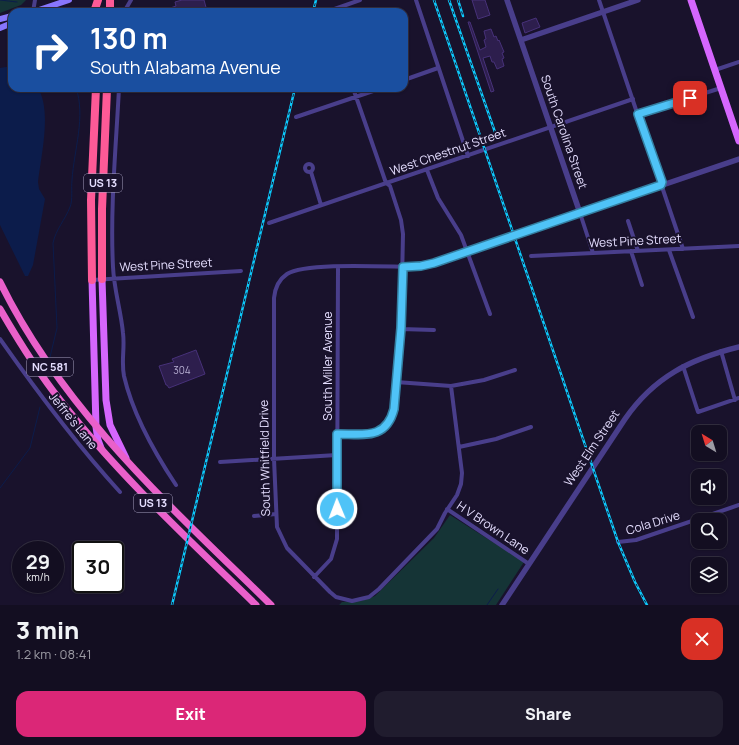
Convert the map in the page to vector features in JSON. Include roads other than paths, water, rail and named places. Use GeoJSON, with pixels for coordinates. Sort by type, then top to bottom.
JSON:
{"type":"FeatureCollection","features":[{"type":"Feature","properties":{"kind":"highway","name":"US 13"},"geometry":{"type":"LineString","coordinates":[[92,280],[91,207],[96,92]]}},
{"type":"Feature","properties":{"kind":"highway","name":"US 13"},"geometry":{"type":"LineString","coordinates":[[102,279],[102,209],[107,92]]}},
{"type":"Feature","properties":{"kind":"highway","name":"NC 581"},"geometry":{"type":"LineString","coordinates":[[0,282],[38,349],[66,389],[130,465]]}},
{"type":"Feature","properties":{"kind":"highway","name":"NC 581"},"geometry":{"type":"LineString","coordinates":[[0,309],[26,352],[51,387],[105,454]]}},
{"type":"Feature","properties":{"kind":"highway","name":"US 13"},"geometry":{"type":"LineString","coordinates":[[105,454],[131,482],[257,605]]}},
{"type":"Feature","properties":{"kind":"highway","name":"US 13"},"geometry":{"type":"LineString","coordinates":[[130,465],[271,605]]}},
{"type":"Feature","properties":{"kind":"main road"},"geometry":{"type":"LineString","coordinates":[[44,8],[69,0]]}},
{"type":"Feature","properties":{"kind":"main road"},"geometry":{"type":"LineString","coordinates":[[691,0],[739,141]]}},
{"type":"Feature","properties":{"kind":"main road","name":"US 13"},"geometry":{"type":"LineString","coordinates":[[102,279],[105,392],[108,414],[115,437],[130,465]]}},
{"type":"Feature","properties":{"kind":"main road","name":"US 13"},"geometry":{"type":"LineString","coordinates":[[92,280],[96,426],[98,440],[105,454]]}},
{"type":"Feature","properties":{"kind":"street"},"geometry":{"type":"LineString","coordinates":[[338,8],[360,0]]}},
{"type":"Feature","properties":{"kind":"street"},"geometry":{"type":"LineString","coordinates":[[416,0],[468,156]]}},
{"type":"Feature","properties":{"kind":"street","name":"South Carolina Street"},"geometry":{"type":"LineString","coordinates":[[507,0],[594,253]]}},
{"type":"Feature","properties":{"kind":"street"},"geometry":{"type":"LineString","coordinates":[[599,0],[684,249]]}},
{"type":"Feature","properties":{"kind":"street"},"geometry":{"type":"LineString","coordinates":[[521,40],[638,0]]}},
{"type":"Feature","properties":{"kind":"street"},"geometry":{"type":"LineString","coordinates":[[715,70],[739,62]]}},
{"type":"Feature","properties":{"kind":"street"},"geometry":{"type":"LineString","coordinates":[[408,79],[438,68]]}},
{"type":"Feature","properties":{"kind":"street"},"geometry":{"type":"LineString","coordinates":[[638,114],[721,88]]}},
{"type":"Feature","properties":{"kind":"street"},"geometry":{"type":"LineString","coordinates":[[120,92],[113,221],[114,278],[124,334],[123,368],[129,392],[138,416],[158,457],[176,485]]}},
{"type":"Feature","properties":{"kind":"street"},"geometry":{"type":"LineString","coordinates":[[337,434],[370,434],[380,432],[391,420],[394,409],[401,328],[403,234],[401,220],[390,186],[386,183],[354,92]]}},
{"type":"Feature","properties":{"kind":"street"},"geometry":{"type":"LineString","coordinates":[[296,117],[370,92]]}},
{"type":"Feature","properties":{"kind":"street","name":"West Chestnut Street"},"geometry":{"type":"LineString","coordinates":[[269,224],[633,99]]}},
{"type":"Feature","properties":{"kind":"street"},"geometry":{"type":"LineString","coordinates":[[338,267],[403,267],[427,265],[739,159]]}},
{"type":"Feature","properties":{"kind":"street"},"geometry":{"type":"LineString","coordinates":[[427,170],[438,198],[457,228],[490,314]]}},
{"type":"Feature","properties":{"kind":"street"},"geometry":{"type":"LineString","coordinates":[[311,172],[321,205]]}},
{"type":"Feature","properties":{"kind":"street"},"geometry":{"type":"LineString","coordinates":[[628,222],[638,251]]}},
{"type":"Feature","properties":{"kind":"street","name":"West Pine Street"},"geometry":{"type":"LineString","coordinates":[[531,256],[739,246]]}},
{"type":"Feature","properties":{"kind":"street"},"geometry":{"type":"LineString","coordinates":[[669,250],[693,317]]}},
{"type":"Feature","properties":{"kind":"street"},"geometry":{"type":"LineString","coordinates":[[631,251],[642,285]]}},
{"type":"Feature","properties":{"kind":"street","name":"South Whitfield Drive"},"geometry":{"type":"LineString","coordinates":[[338,267],[294,271],[287,274],[279,281],[274,298],[274,459],[277,527],[283,541],[314,577],[336,597],[352,601],[369,597],[437,529],[447,509],[457,495],[461,484],[462,473],[451,386]]}},
{"type":"Feature","properties":{"kind":"street","name":"South Miller Avenue"},"geometry":{"type":"LineString","coordinates":[[314,577],[331,559],[337,539],[338,267]]}},
{"type":"Feature","properties":{"kind":"street","name":"West Pine Street"},"geometry":{"type":"LineString","coordinates":[[92,280],[241,271]]}},
{"type":"Feature","properties":{"kind":"street"},"geometry":{"type":"LineString","coordinates":[[401,328],[434,330]]}},
{"type":"Feature","properties":{"kind":"street","name":"Jeffre's Lane"},"geometry":{"type":"LineString","coordinates":[[0,339],[48,407],[84,452],[120,492]]}},
{"type":"Feature","properties":{"kind":"street","name":"West Elm Street"},"geometry":{"type":"LineString","coordinates":[[502,605],[630,412],[656,384],[683,366],[721,351],[739,347]]}},
{"type":"Feature","properties":{"kind":"street"},"geometry":{"type":"LineString","coordinates":[[683,366],[698,412],[737,399],[721,351]]}},
{"type":"Feature","properties":{"kind":"street"},"geometry":{"type":"LineString","coordinates":[[396,382],[451,386],[484,380],[515,370]]}},
{"type":"Feature","properties":{"kind":"street"},"geometry":{"type":"LineString","coordinates":[[459,446],[496,439],[531,427]]}},
{"type":"Feature","properties":{"kind":"street"},"geometry":{"type":"LineString","coordinates":[[220,462],[337,456]]}},
{"type":"Feature","properties":{"kind":"street","name":"Cola Drive"},"geometry":{"type":"LineString","coordinates":[[618,542],[636,540],[739,505]]}},
{"type":"Feature","properties":{"kind":"street","name":"H V Brown Lane"},"geometry":{"type":"LineString","coordinates":[[447,509],[529,564]]}},
{"type":"Feature","properties":{"kind":"street"},"geometry":{"type":"LineString","coordinates":[[254,516],[276,514]]}},
{"type":"Feature","properties":{"kind":"street"},"geometry":{"type":"LineString","coordinates":[[257,605],[264,599]]}},
{"type":"Feature","properties":{"kind":"water"},"geometry":{"type":"Polygon","coordinates":[[[8,67],[8,92],[40,92],[44,109],[45,121],[43,147],[38,182],[39,189],[45,199],[33,265],[28,276],[25,276],[0,225],[0,68],[8,67]]]}},
{"type":"Feature","properties":{"kind":"waterway"},"geometry":{"type":"LineString","coordinates":[[0,0],[17,2]]}},
{"type":"Feature","properties":{"kind":"waterway"},"geometry":{"type":"LineString","coordinates":[[50,357],[57,328],[53,243],[56,233],[68,212],[71,201],[73,169],[80,122],[79,99],[77,92]]}},
{"type":"Feature","properties":{"kind":"waterway"},"geometry":{"type":"LineString","coordinates":[[0,488],[30,448],[40,407]]}},
{"type":"Feature","properties":{"kind":"waterway"},"geometry":{"type":"LineString","coordinates":[[487,605],[498,589]]}},
{"type":"Feature","properties":{"kind":"railway"},"geometry":{"type":"LineString","coordinates":[[314,8],[316,0]]}},
{"type":"Feature","properties":{"kind":"railway"},"geometry":{"type":"LineString","coordinates":[[434,0],[618,542],[635,582],[647,605]]}},
{"type":"Feature","properties":{"kind":"railway"},"geometry":{"type":"LineString","coordinates":[[449,0],[496,135]]}},
{"type":"Feature","properties":{"kind":"railway"},"geometry":{"type":"LineString","coordinates":[[458,0],[463,16]]}},
{"type":"Feature","properties":{"kind":"railway"},"geometry":{"type":"LineString","coordinates":[[172,605],[294,92]]}}]}
